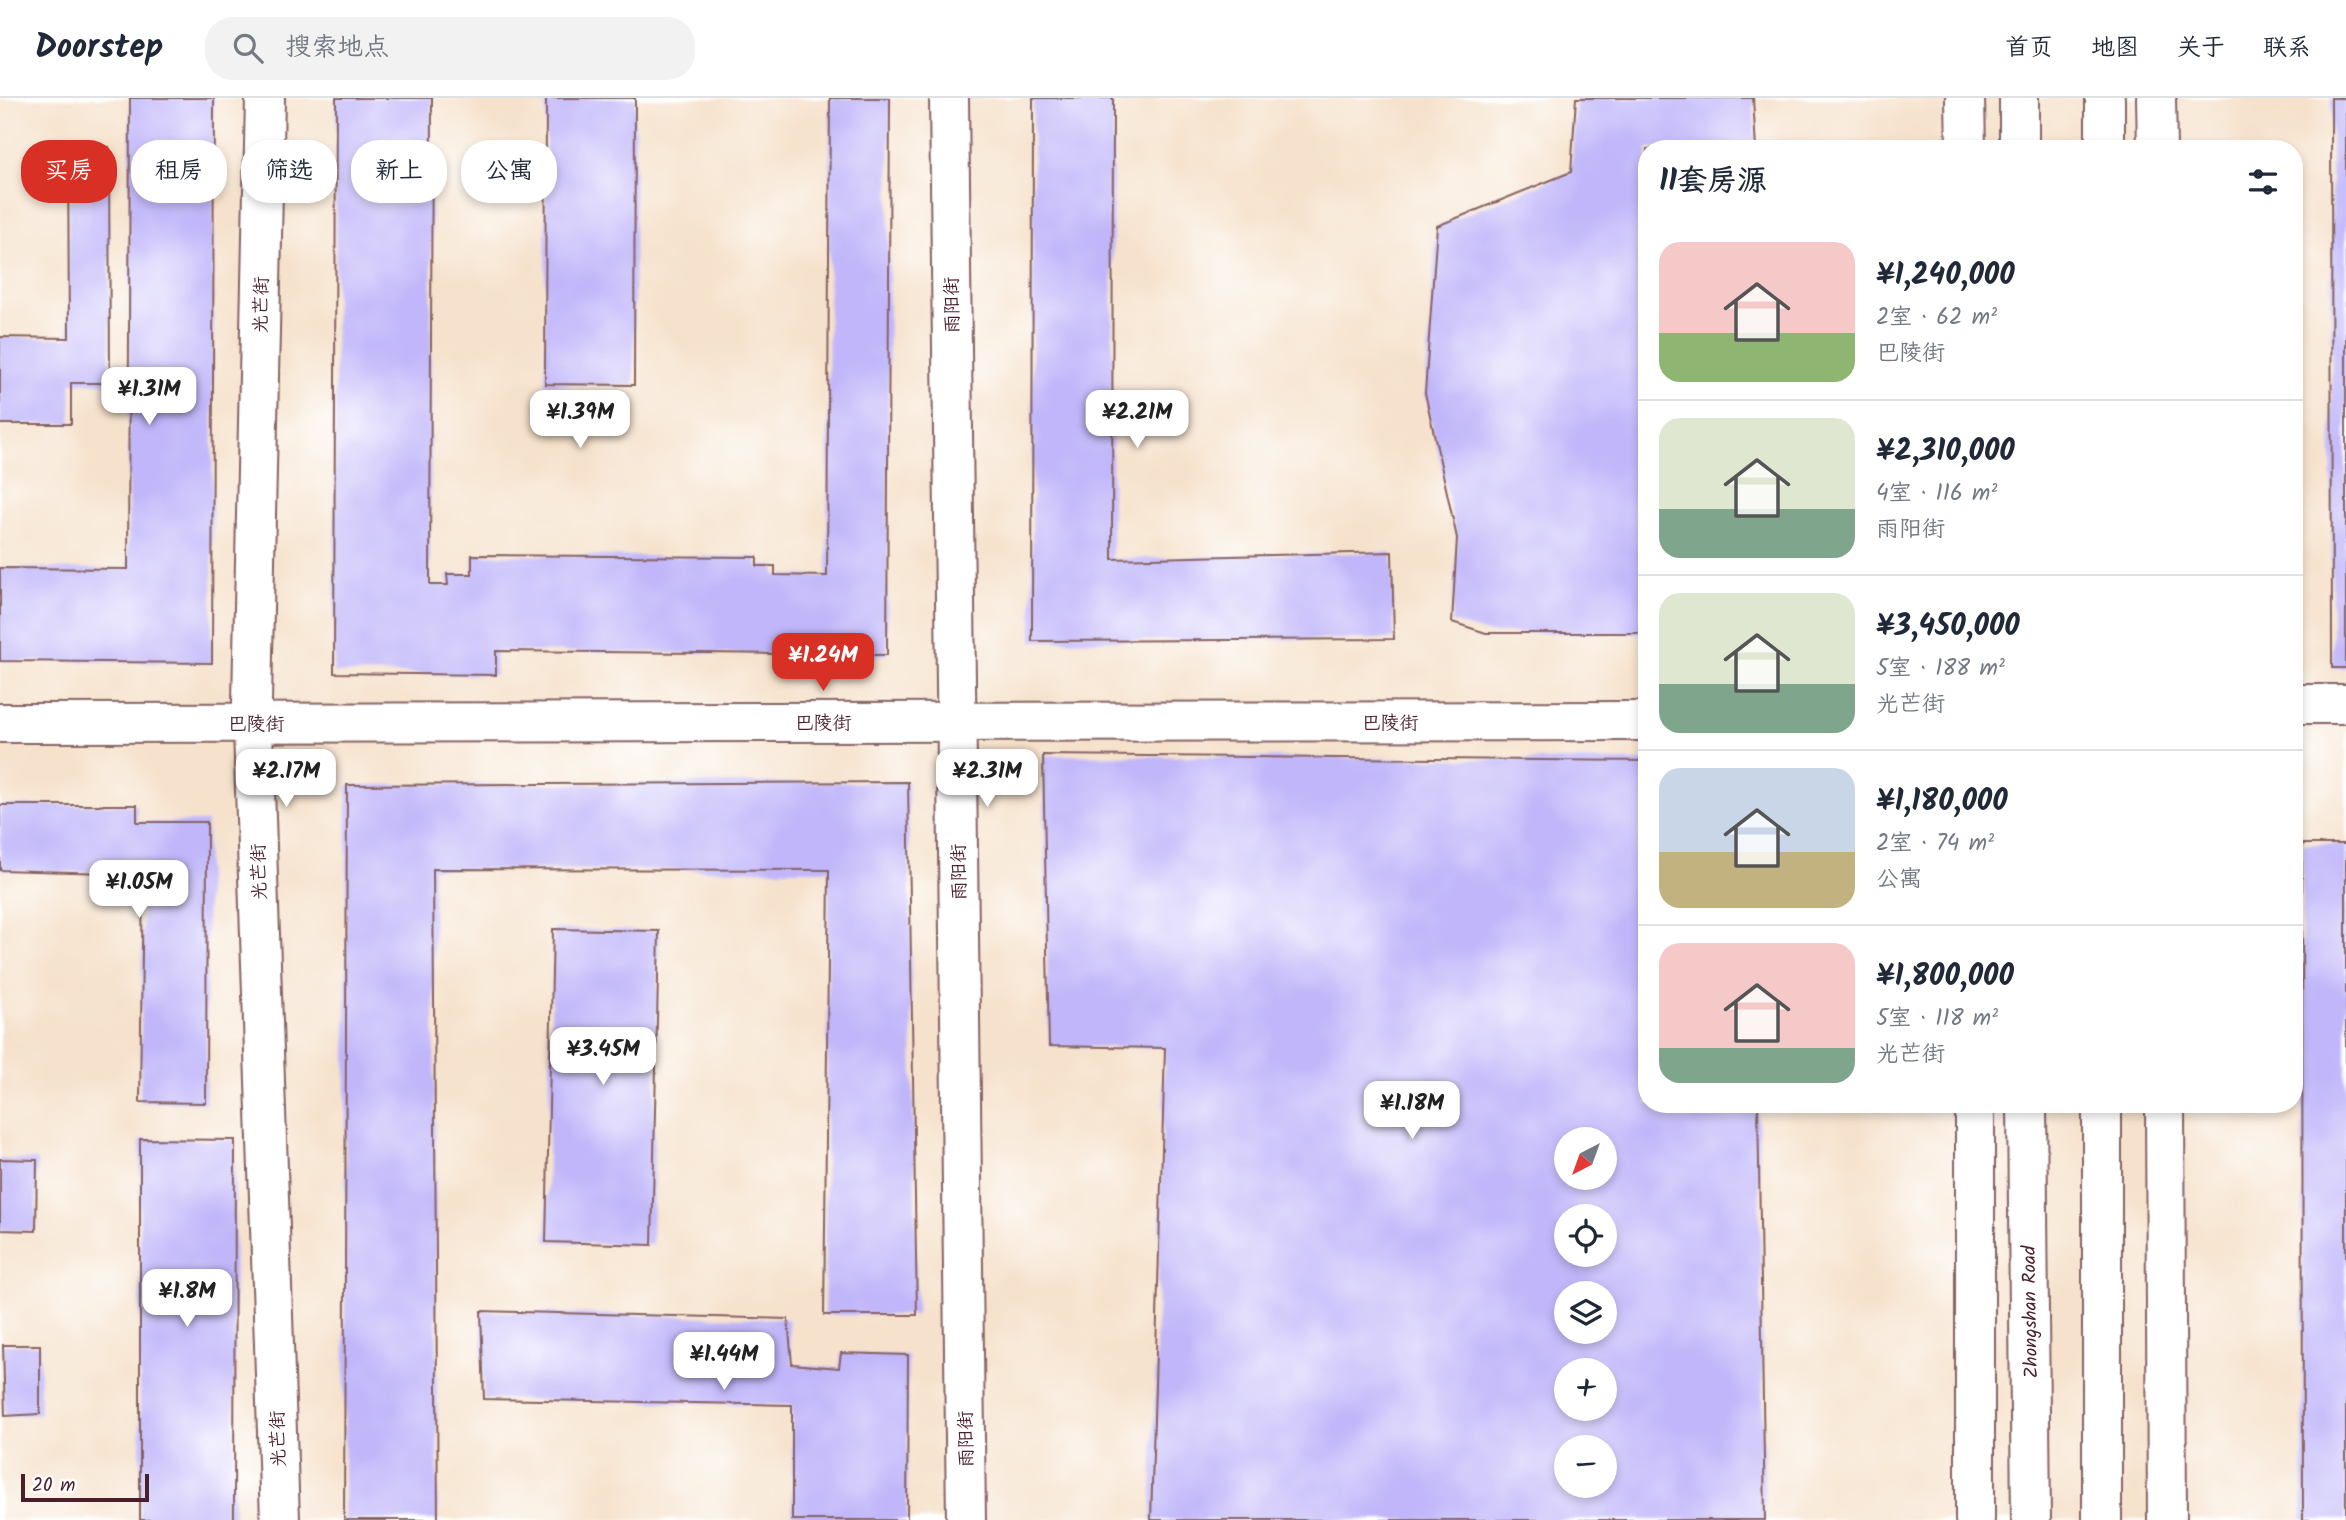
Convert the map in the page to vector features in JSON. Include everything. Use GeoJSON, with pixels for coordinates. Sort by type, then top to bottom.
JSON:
{"type":"FeatureCollection","features":[{"type":"Feature","properties":{"kind":"street","name":"光芒街"},"geometry":{"type":"LineString","coordinates":[[265,98],[253,723],[279,1520]]}},
{"type":"Feature","properties":{"kind":"street","name":"雨阳街"},"geometry":{"type":"LineString","coordinates":[[949,98],[966,1520]]}},
{"type":"Feature","properties":{"kind":"street"},"geometry":{"type":"LineString","coordinates":[[1965,98],[1966,140]]}},
{"type":"Feature","properties":{"kind":"street"},"geometry":{"type":"LineString","coordinates":[[2019,98],[2019,140]]}},
{"type":"Feature","properties":{"kind":"street"},"geometry":{"type":"LineString","coordinates":[[2105,98],[2105,140]]}},
{"type":"Feature","properties":{"kind":"street"},"geometry":{"type":"LineString","coordinates":[[2156,98],[2157,140]]}},
{"type":"Feature","properties":{"kind":"street"},"geometry":{"type":"LineString","coordinates":[[2303,704],[2346,704]]}},
{"type":"Feature","properties":{"kind":"street","name":"巴陵街"},"geometry":{"type":"LineString","coordinates":[[0,723],[1638,722]]}},
{"type":"Feature","properties":{"kind":"street"},"geometry":{"type":"LineString","coordinates":[[1975,1113],[1975,1520]]}},
{"type":"Feature","properties":{"kind":"street","name":"Zhongshan Road"},"geometry":{"type":"LineString","coordinates":[[2027,1113],[2031,1520]]}},
{"type":"Feature","properties":{"kind":"street"},"geometry":{"type":"LineString","coordinates":[[2102,1113],[2102,1520]]}},
{"type":"Feature","properties":{"kind":"street"},"geometry":{"type":"LineString","coordinates":[[2165,1113],[2167,1520]]}},
{"type":"Feature","properties":{"kind":"building"},"geometry":{"type":"Polygon","coordinates":[[[130,98],[214,98],[214,140],[131,140],[131,203],[214,203],[212,663],[0,661],[0,568],[128,569],[130,98]]]}},
{"type":"Feature","properties":{"kind":"building"},"geometry":{"type":"Polygon","coordinates":[[[336,98],[432,98],[432,140],[351,140],[351,203],[432,203],[430,585],[448,585],[447,574],[472,574],[472,555],[757,557],[757,566],[775,566],[775,575],[827,576],[830,98],[890,98],[887,655],[496,651],[496,675],[334,673],[336,98]]]}},
{"type":"Feature","properties":{"kind":"building"},"geometry":{"type":"Polygon","coordinates":[[[546,98],[635,98],[634,385],[545,384],[546,203],[557,203],[557,140],[546,140],[546,98]]]}},
{"type":"Feature","properties":{"kind":"building"},"geometry":{"type":"Polygon","coordinates":[[[1033,98],[1113,98],[1112,559],[1392,552],[1394,639],[1032,641],[1033,98]]]}},
{"type":"Feature","properties":{"kind":"building"},"geometry":{"type":"Polygon","coordinates":[[[1576,98],[1753,98],[1755,140],[1638,140],[1638,633],[1486,633],[1452,622],[1457,538],[1425,393],[1437,226],[1571,172],[1576,98]]]}},
{"type":"Feature","properties":{"kind":"building"},"geometry":{"type":"Polygon","coordinates":[[[2331,98],[2346,98],[2346,668],[2332,668],[2331,98]]]}},
{"type":"Feature","properties":{"kind":"building"},"geometry":{"type":"Polygon","coordinates":[[[68,203],[109,203],[110,383],[71,383],[71,424],[0,424],[0,337],[69,338],[68,203]]]}},
{"type":"Feature","properties":{"kind":"building"},"geometry":{"type":"Polygon","coordinates":[[[1043,755],[1638,761],[1638,1113],[1758,1113],[1765,1520],[1151,1520],[1165,1048],[1049,1046],[1043,755]]]}},
{"type":"Feature","properties":{"kind":"building"},"geometry":{"type":"Polygon","coordinates":[[[908,782],[917,1315],[824,1315],[829,870],[433,869],[438,1520],[344,1520],[347,785],[908,782]]]}},
{"type":"Feature","properties":{"kind":"building"},"geometry":{"type":"Polygon","coordinates":[[[0,805],[137,805],[137,822],[207,822],[206,1103],[140,1102],[143,874],[0,870],[0,805]]]}},
{"type":"Feature","properties":{"kind":"building"},"geometry":{"type":"Polygon","coordinates":[[[2303,844],[2346,844],[2346,1520],[2303,1520],[2303,844]]]}},
{"type":"Feature","properties":{"kind":"building"},"geometry":{"type":"Polygon","coordinates":[[[553,929],[659,931],[652,1245],[546,1242],[553,929]]]}},
{"type":"Feature","properties":{"kind":"building"},"geometry":{"type":"Polygon","coordinates":[[[140,1139],[235,1140],[234,1520],[140,1520],[140,1139]]]}},
{"type":"Feature","properties":{"kind":"building"},"geometry":{"type":"Polygon","coordinates":[[[0,1159],[37,1160],[36,1231],[0,1230],[0,1159]]]}},
{"type":"Feature","properties":{"kind":"building"},"geometry":{"type":"Polygon","coordinates":[[[481,1311],[788,1319],[792,1364],[839,1368],[841,1353],[908,1355],[907,1520],[792,1520],[792,1405],[484,1399],[481,1311]]]}},
{"type":"Feature","properties":{"kind":"building"},"geometry":{"type":"Polygon","coordinates":[[[3,1345],[40,1345],[40,1414],[5,1416],[3,1345]]]}}]}
